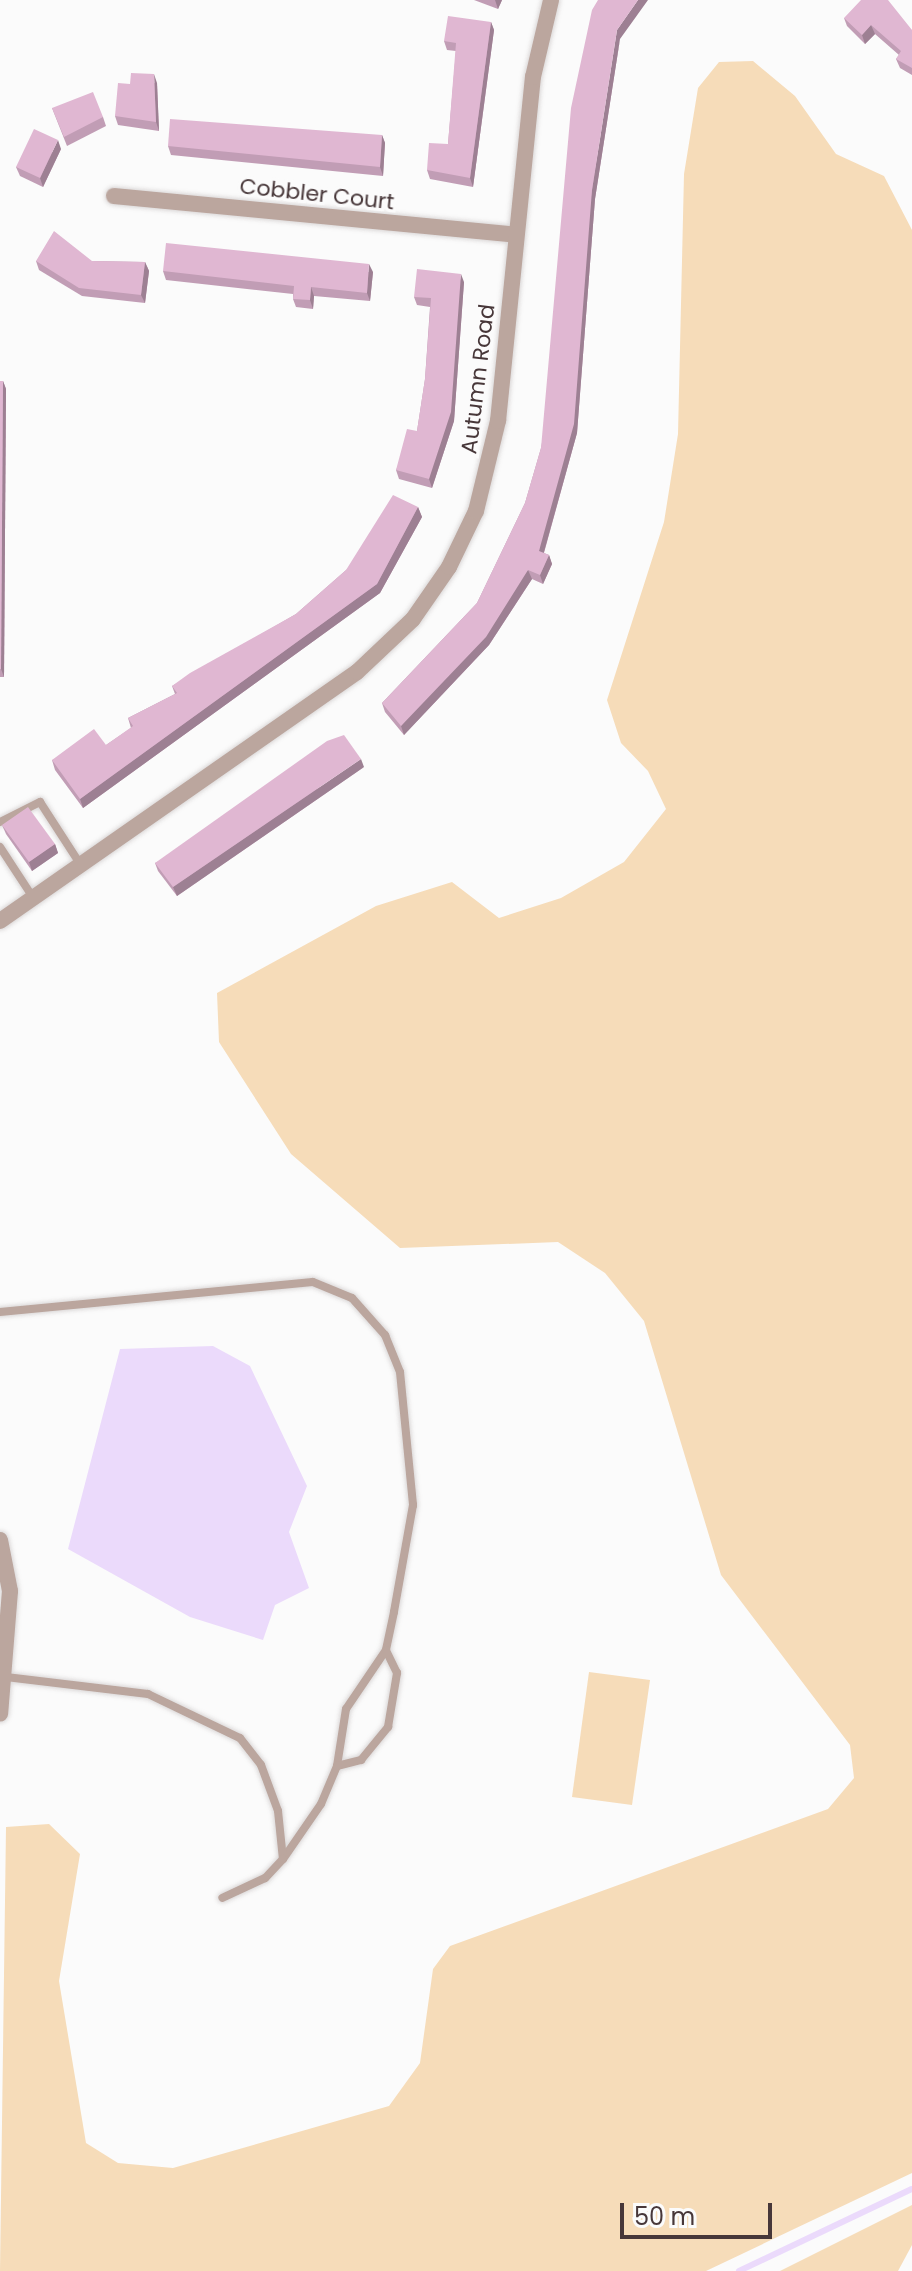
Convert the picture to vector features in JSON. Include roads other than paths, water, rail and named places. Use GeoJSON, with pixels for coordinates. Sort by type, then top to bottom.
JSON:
{"type":"FeatureCollection","features":[{"type":"Feature","properties":{"kind":"street","name":"Autumn Road"},"geometry":{"type":"LineString","coordinates":[[0,921],[82,867],[357,672],[413,619],[449,567],[489,472],[533,77],[551,0]]}},
{"type":"Feature","properties":{"kind":"street","name":"Cobbler Court"},"geometry":{"type":"LineString","coordinates":[[114,196],[516,235]]}},
{"type":"Feature","properties":{"kind":"street"},"geometry":{"type":"LineString","coordinates":[[0,1540],[10,1562],[6,1677],[0,1714]]}},
{"type":"Feature","properties":{"kind":"lane"},"geometry":{"type":"LineString","coordinates":[[0,822],[40,802],[82,867]]}},
{"type":"Feature","properties":{"kind":"lane"},"geometry":{"type":"LineString","coordinates":[[0,847],[34,899]]}},
{"type":"Feature","properties":{"kind":"lane"},"geometry":{"type":"LineString","coordinates":[[0,1312],[313,1282],[352,1298],[385,1335],[400,1372],[413,1505],[386,1650],[346,1709],[337,1766],[305,1834],[265,1878],[222,1898]]}},
{"type":"Feature","properties":{"kind":"lane"},"geometry":{"type":"LineString","coordinates":[[337,1766],[361,1760],[388,1727],[397,1673],[386,1650]]}},
{"type":"Feature","properties":{"kind":"lane"},"geometry":{"type":"LineString","coordinates":[[6,1677],[148,1694],[240,1738],[261,1765],[278,1811],[283,1859]]}},
{"type":"Feature","properties":{"kind":"waterway"},"geometry":{"type":"LineString","coordinates":[[739,2271],[912,2189]]}}]}
